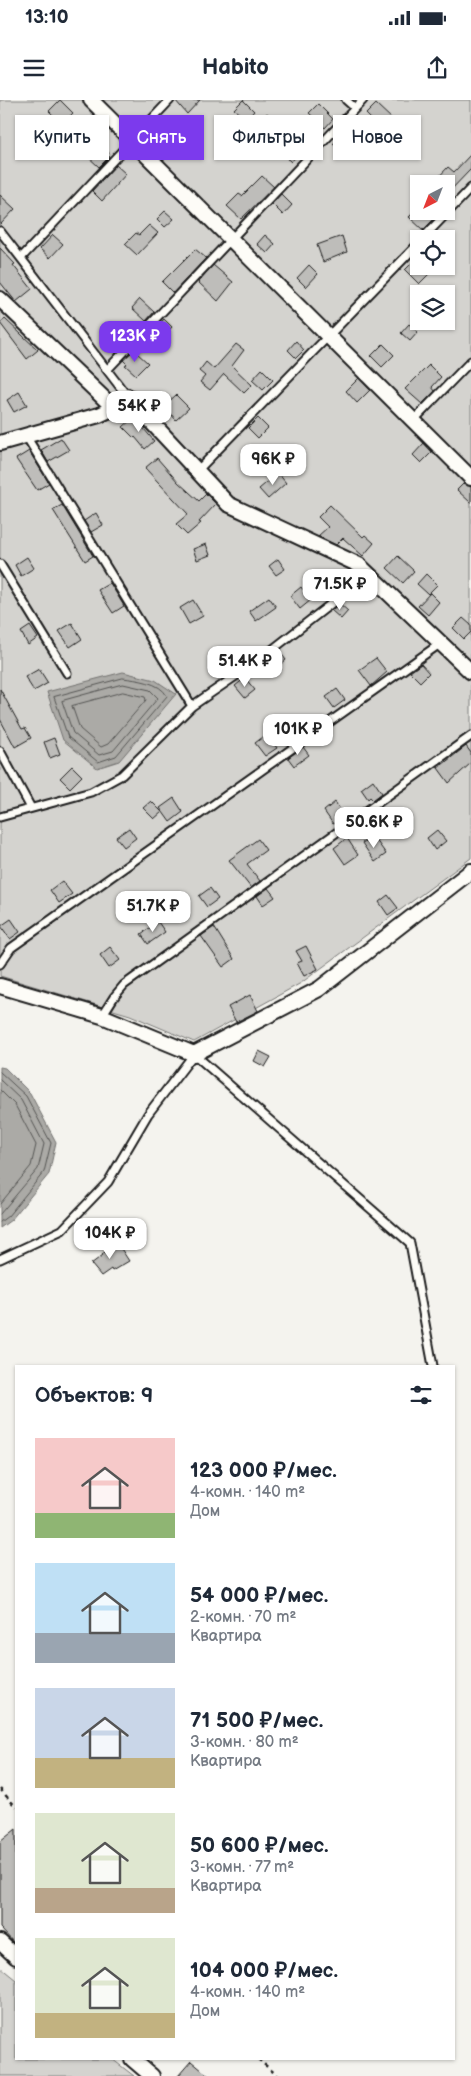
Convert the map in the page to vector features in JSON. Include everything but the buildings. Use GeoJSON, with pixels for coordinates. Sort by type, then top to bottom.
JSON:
{"type":"FeatureCollection","features":[{"type":"Feature","properties":{"kind":"street"},"geometry":{"type":"LineString","coordinates":[[92,100],[119,128]]}},
{"type":"Feature","properties":{"kind":"street"},"geometry":{"type":"LineString","coordinates":[[151,160],[471,478]]}},
{"type":"Feature","properties":{"kind":"street"},"geometry":{"type":"LineString","coordinates":[[0,299],[114,408]]}},
{"type":"Feature","properties":{"kind":"street"},"geometry":{"type":"LineString","coordinates":[[0,443],[100,415],[114,408],[127,396],[228,504],[359,565],[442,642],[471,672]]}},
{"type":"Feature","properties":{"kind":"street"},"geometry":{"type":"LineString","coordinates":[[0,986],[102,1016],[194,1054],[319,989],[471,871]]}},
{"type":"Feature","properties":{"kind":"street"},"geometry":{"type":"LineString","coordinates":[[0,1942],[15,1956]]}},
{"type":"Feature","properties":{"kind":"street"},"geometry":{"type":"LineString","coordinates":[[133,2060],[152,2076]]}},
{"type":"Feature","properties":{"kind":"lane"},"geometry":{"type":"LineString","coordinates":[[155,115],[170,100]]}},
{"type":"Feature","properties":{"kind":"lane"},"geometry":{"type":"LineString","coordinates":[[346,100],[354,108]]}},
{"type":"Feature","properties":{"kind":"lane"},"geometry":{"type":"LineString","coordinates":[[107,370],[230,238],[363,100]]}},
{"type":"Feature","properties":{"kind":"lane"},"geometry":{"type":"LineString","coordinates":[[21,258],[119,153]]}},
{"type":"Feature","properties":{"kind":"lane"},"geometry":{"type":"LineString","coordinates":[[431,230],[471,188]]}},
{"type":"Feature","properties":{"kind":"lane"},"geometry":{"type":"LineString","coordinates":[[0,231],[127,396]]}},
{"type":"Feature","properties":{"kind":"lane"},"geometry":{"type":"LineString","coordinates":[[197,471],[410,252]]}},
{"type":"Feature","properties":{"kind":"lane"},"geometry":{"type":"LineString","coordinates":[[413,421],[471,361]]}},
{"type":"Feature","properties":{"kind":"lane"},"geometry":{"type":"LineString","coordinates":[[26,436],[192,706]]}},
{"type":"Feature","properties":{"kind":"lane"},"geometry":{"type":"LineString","coordinates":[[0,564],[67,672]]}},
{"type":"Feature","properties":{"kind":"lane"},"geometry":{"type":"LineString","coordinates":[[0,817],[92,792],[122,775],[192,706],[259,660],[368,575]]}},
{"type":"Feature","properties":{"kind":"lane"},"geometry":{"type":"LineString","coordinates":[[0,964],[11,948],[442,642]]}},
{"type":"Feature","properties":{"kind":"lane"},"geometry":{"type":"LineString","coordinates":[[102,1016],[124,985],[471,736]]}},
{"type":"Feature","properties":{"kind":"lane"},"geometry":{"type":"LineString","coordinates":[[0,751],[31,808]]}},
{"type":"Feature","properties":{"kind":"lane"},"geometry":{"type":"LineString","coordinates":[[0,1259],[62,1230],[108,1182],[148,1114],[194,1054],[410,1243],[433,1365]]}},
{"type":"Feature","properties":{"kind":"path"},"geometry":{"type":"LineString","coordinates":[[0,1789],[15,1806]]}},
{"type":"Feature","properties":{"kind":"path"},"geometry":{"type":"LineString","coordinates":[[259,2060],[278,2076]]}},
{"type":"Feature","properties":{"kind":"shaded area"},"geometry":{"type":"Polygon","coordinates":[[[0,100],[471,100],[471,858],[301,983],[194,1042],[130,1015],[0,976],[0,100]]]}},
{"type":"Feature","properties":{"kind":"shaded area"},"geometry":{"type":"Polygon","coordinates":[[[0,1967],[15,1979],[15,2060],[113,2060],[134,2076],[0,2076],[0,1967]]]}},
{"type":"Feature","properties":{"kind":"water"},"geometry":{"type":"Polygon","coordinates":[[[123,672],[155,680],[176,694],[119,761],[97,768],[63,740],[47,692],[123,672]]]}},
{"type":"Feature","properties":{"kind":"water"},"geometry":{"type":"Polygon","coordinates":[[[0,1067],[5,1068],[30,1093],[56,1142],[49,1174],[11,1220],[0,1228],[0,1067]]]}}]}
